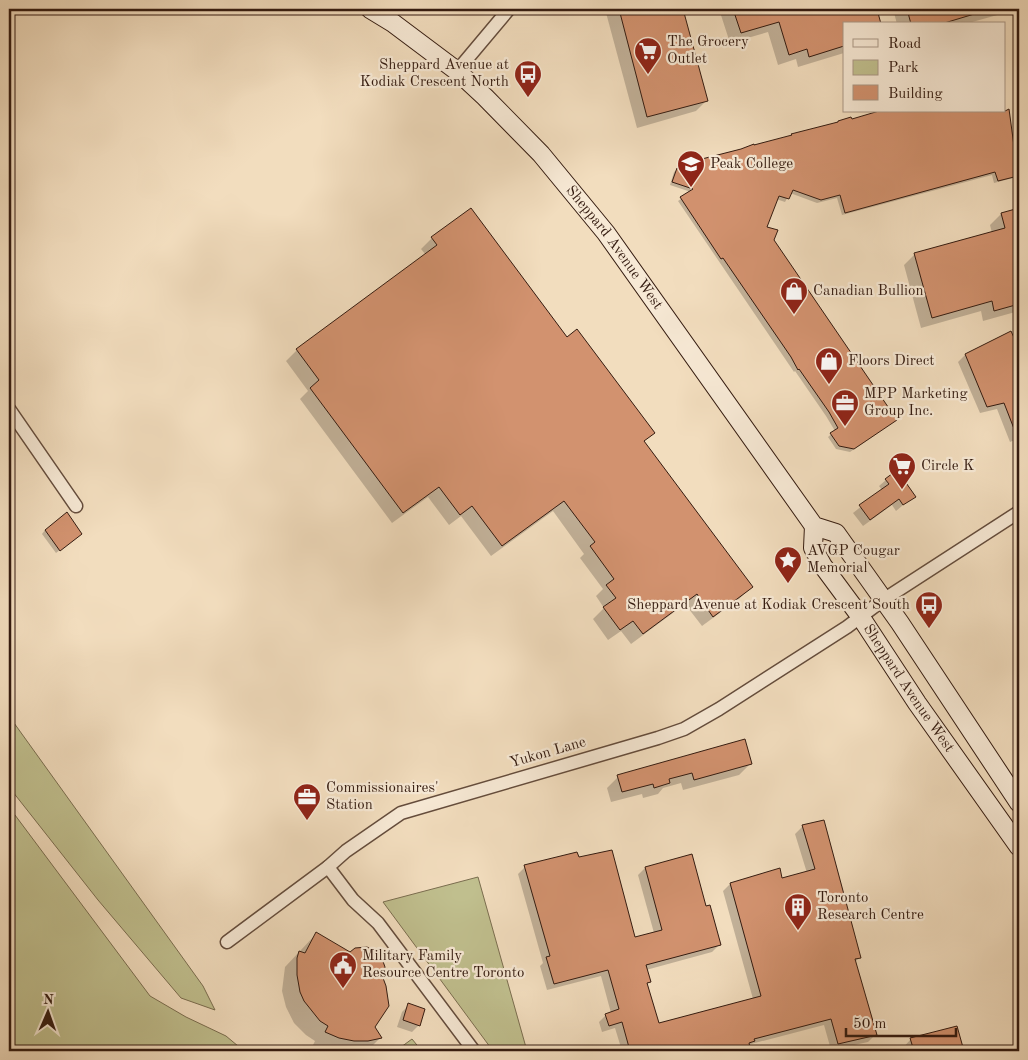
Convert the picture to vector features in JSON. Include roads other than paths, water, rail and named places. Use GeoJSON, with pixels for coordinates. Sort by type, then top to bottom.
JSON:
{"type":"FeatureCollection","features":[{"type":"Feature","properties":{"kind":"main road","name":"Sheppard Avenue West"},"geometry":{"type":"LineString","coordinates":[[370,9],[393,23],[457,71],[486,97],[541,154],[606,233],[814,526],[836,533],[1016,791]]}},
{"type":"Feature","properties":{"kind":"main road","name":"Sheppard Avenue West"},"geometry":{"type":"LineString","coordinates":[[814,526],[813,548],[823,566],[860,616],[917,703],[1019,847]]}},
{"type":"Feature","properties":{"kind":"street"},"geometry":{"type":"LineString","coordinates":[[457,71],[509,9]]}},
{"type":"Feature","properties":{"kind":"street"},"geometry":{"type":"LineString","coordinates":[[9,409],[76,506]]}},
{"type":"Feature","properties":{"kind":"street","name":"Yukon Lane"},"geometry":{"type":"LineString","coordinates":[[227,942],[328,867],[346,851],[401,813],[684,729],[719,709],[847,627],[883,600],[1019,512]]}},
{"type":"Feature","properties":{"kind":"street"},"geometry":{"type":"LineString","coordinates":[[328,867],[353,900],[378,923],[474,1051]]}},
{"type":"Feature","properties":{"kind":"place","name":"The Grocery Outlet"},"geometry":{"type":"Point","coordinates":[648,75]}},
{"type":"Feature","properties":{"kind":"place","name":"Sheppard Avenue at Kodiak Crescent North"},"geometry":{"type":"Point","coordinates":[528,98]}},
{"type":"Feature","properties":{"kind":"place","name":"Peak College"},"geometry":{"type":"Point","coordinates":[691,188]}},
{"type":"Feature","properties":{"kind":"place","name":"Canadian Bullion"},"geometry":{"type":"Point","coordinates":[794,315]}},
{"type":"Feature","properties":{"kind":"place","name":"Floors Direct"},"geometry":{"type":"Point","coordinates":[829,385]}},
{"type":"Feature","properties":{"kind":"place","name":"MPP Marketing Group Inc."},"geometry":{"type":"Point","coordinates":[845,427]}},
{"type":"Feature","properties":{"kind":"place","name":"Circle K"},"geometry":{"type":"Point","coordinates":[902,490]}},
{"type":"Feature","properties":{"kind":"place","name":"AVGP Cougar Memorial"},"geometry":{"type":"Point","coordinates":[788,584]}},
{"type":"Feature","properties":{"kind":"place","name":"Sheppard Avenue at Kodiak Crescent South"},"geometry":{"type":"Point","coordinates":[929,629]}},
{"type":"Feature","properties":{"kind":"place","name":"Commissionaires' Station"},"geometry":{"type":"Point","coordinates":[307,821]}},
{"type":"Feature","properties":{"kind":"place","name":"Toronto Research Centre"},"geometry":{"type":"Point","coordinates":[798,931]}},
{"type":"Feature","properties":{"kind":"place","name":"Military Family Resource Centre Toronto"},"geometry":{"type":"Point","coordinates":[343,989]}}]}
